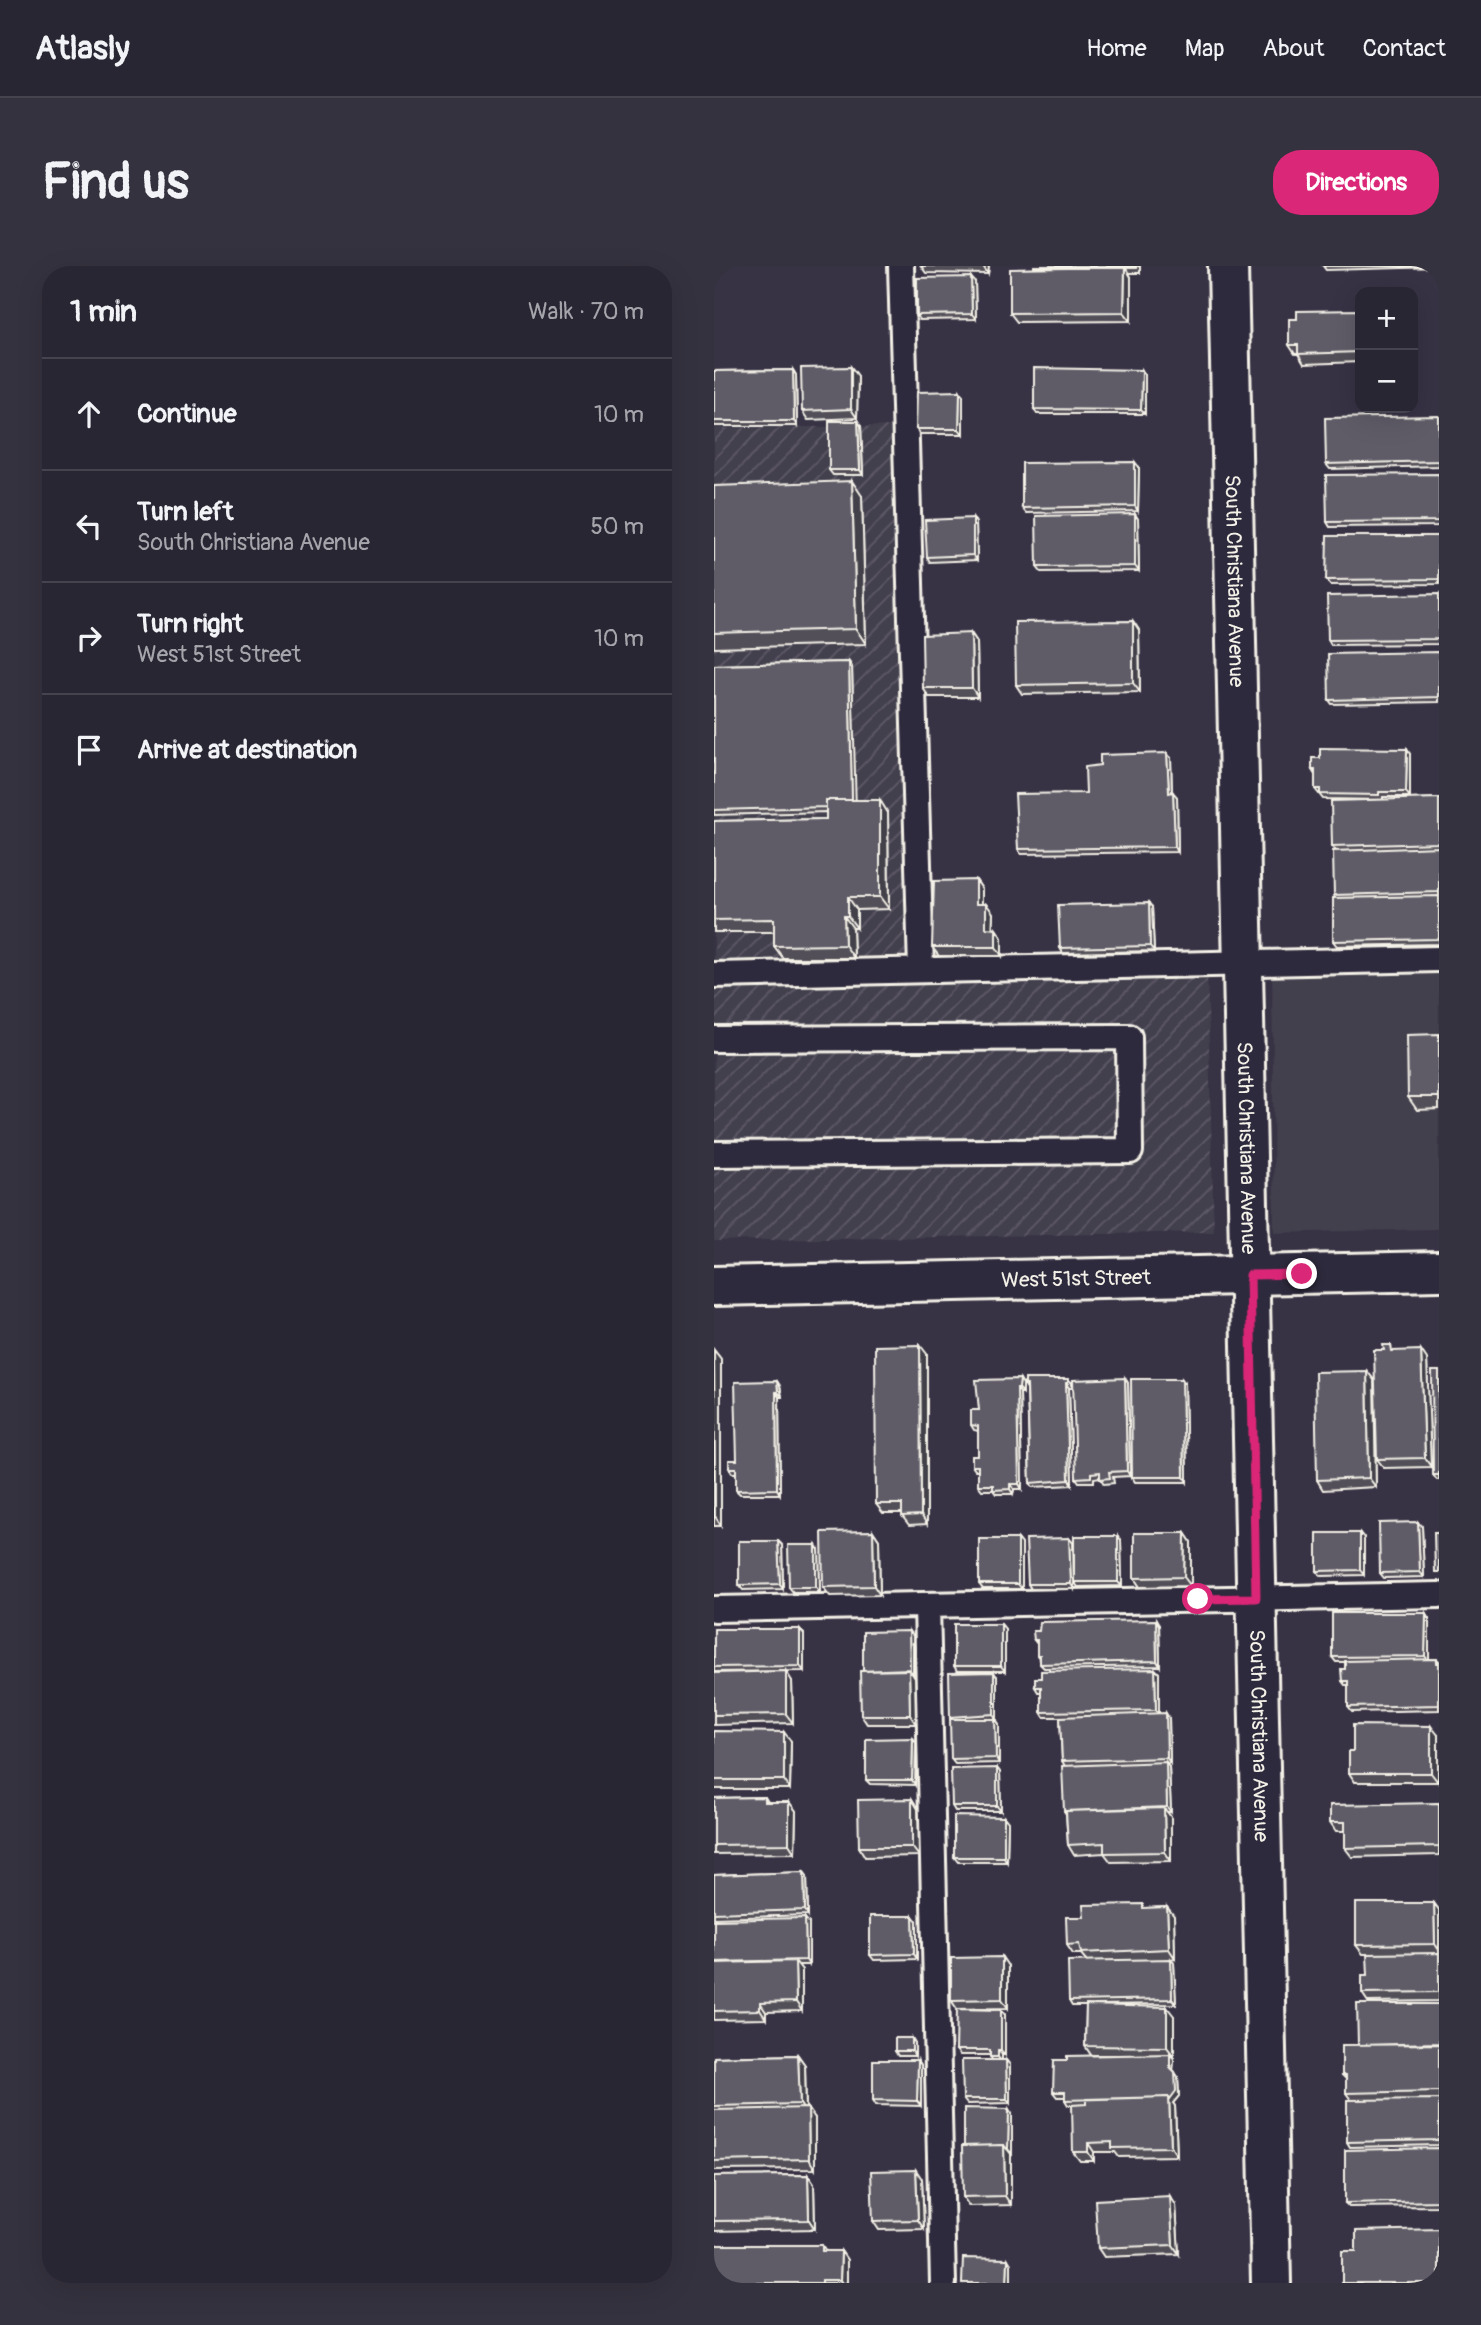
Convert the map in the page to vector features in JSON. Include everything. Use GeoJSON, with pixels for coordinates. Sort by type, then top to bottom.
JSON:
{"type":"FeatureCollection","features":[{"type":"Feature","properties":{"kind":"street","name":"South Christiana Avenue"},"geometry":{"type":"LineString","coordinates":[[1228,266],[1270,2283]]}},
{"type":"Feature","properties":{"kind":"street","name":"West 51st Street"},"geometry":{"type":"LineString","coordinates":[[714,1286],[1439,1271]]}},
{"type":"Feature","properties":{"kind":"lane"},"geometry":{"type":"LineString","coordinates":[[901,266],[921,970]]}},
{"type":"Feature","properties":{"kind":"lane"},"geometry":{"type":"LineString","coordinates":[[714,975],[1439,959]]}},
{"type":"Feature","properties":{"kind":"lane"},"geometry":{"type":"LineString","coordinates":[[714,1039],[1129,1037],[1130,1151],[714,1154]]}},
{"type":"Feature","properties":{"kind":"lane"},"geometry":{"type":"LineString","coordinates":[[714,1609],[1439,1595]]}},
{"type":"Feature","properties":{"kind":"lane"},"geometry":{"type":"LineString","coordinates":[[927,1605],[943,2283]]}},
{"type":"Feature","properties":{"kind":"shaded area"},"geometry":{"type":"Polygon","coordinates":[[[906,426],[921,970],[1207,964],[1214,1232],[714,1241],[714,428],[906,426]]]}},
{"type":"Feature","properties":{"kind":"shaded area"},"geometry":{"type":"Polygon","coordinates":[[[1439,958],[1439,1229],[1274,1233],[1272,963],[1439,958]]]}},
{"type":"Feature","properties":{"kind":"building"},"geometry":{"type":"Polygon","coordinates":[[[1136,266],[1136,268],[1034,268],[1136,266]]]}},
{"type":"Feature","properties":{"kind":"building"},"geometry":{"type":"Polygon","coordinates":[[[1125,267],[1124,312],[1010,313],[1010,269],[1125,267]]]}},
{"type":"Feature","properties":{"kind":"building"},"geometry":{"type":"Polygon","coordinates":[[[971,277],[972,314],[917,315],[917,278],[971,277]]]}},
{"type":"Feature","properties":{"kind":"building"},"geometry":{"type":"Polygon","coordinates":[[[1355,310],[1355,352],[1298,354],[1298,345],[1289,345],[1289,319],[1297,319],[1297,311],[1355,310]]]}},
{"type":"Feature","properties":{"kind":"building"},"geometry":{"type":"Polygon","coordinates":[[[851,367],[851,409],[802,411],[801,368],[851,367]]]}},
{"type":"Feature","properties":{"kind":"building"},"geometry":{"type":"Polygon","coordinates":[[[1034,368],[1142,370],[1141,410],[1034,409],[1034,368]]]}},
{"type":"Feature","properties":{"kind":"building"},"geometry":{"type":"Polygon","coordinates":[[[793,370],[794,421],[714,421],[714,371],[793,370]]]}},
{"type":"Feature","properties":{"kind":"building"},"geometry":{"type":"Polygon","coordinates":[[[960,391],[959,429],[916,429],[917,392],[960,391]]]}},
{"type":"Feature","properties":{"kind":"building"},"geometry":{"type":"Polygon","coordinates":[[[1439,416],[1439,461],[1326,464],[1325,418],[1439,416]]]}},
{"type":"Feature","properties":{"kind":"building"},"geometry":{"type":"Polygon","coordinates":[[[829,421],[858,421],[860,470],[829,470],[829,421]]]}},
{"type":"Feature","properties":{"kind":"building"},"geometry":{"type":"Polygon","coordinates":[[[1135,462],[1135,506],[1022,508],[1022,463],[1135,462]]]}},
{"type":"Feature","properties":{"kind":"building"},"geometry":{"type":"Polygon","coordinates":[[[1439,474],[1439,521],[1327,522],[1326,475],[1439,474]]]}},
{"type":"Feature","properties":{"kind":"building"},"geometry":{"type":"Polygon","coordinates":[[[852,481],[856,629],[714,633],[714,486],[852,481]]]}},
{"type":"Feature","properties":{"kind":"building"},"geometry":{"type":"Polygon","coordinates":[[[1135,514],[1135,566],[1037,567],[1036,516],[1135,514]]]}},
{"type":"Feature","properties":{"kind":"building"},"geometry":{"type":"Polygon","coordinates":[[[973,518],[973,555],[927,557],[925,520],[973,518]]]}},
{"type":"Feature","properties":{"kind":"building"},"geometry":{"type":"Polygon","coordinates":[[[1327,536],[1439,536],[1439,579],[1326,580],[1327,536]]]}},
{"type":"Feature","properties":{"kind":"building"},"geometry":{"type":"Polygon","coordinates":[[[1439,594],[1439,639],[1328,640],[1327,596],[1439,594]]]}},
{"type":"Feature","properties":{"kind":"building"},"geometry":{"type":"Polygon","coordinates":[[[1133,621],[1133,683],[1016,685],[1015,622],[1133,621]]]}},
{"type":"Feature","properties":{"kind":"building"},"geometry":{"type":"Polygon","coordinates":[[[971,633],[972,688],[923,688],[922,635],[971,633]]]}},
{"type":"Feature","properties":{"kind":"building"},"geometry":{"type":"Polygon","coordinates":[[[1439,652],[1439,697],[1329,700],[1328,654],[1439,652]]]}},
{"type":"Feature","properties":{"kind":"building"},"geometry":{"type":"Polygon","coordinates":[[[849,662],[852,800],[826,800],[826,807],[714,810],[714,665],[849,662]]]}},
{"type":"Feature","properties":{"kind":"building"},"geometry":{"type":"Polygon","coordinates":[[[1320,748],[1407,749],[1406,792],[1379,792],[1379,795],[1320,794],[1320,789],[1315,789],[1312,758],[1320,758],[1320,748]]]}},
{"type":"Feature","properties":{"kind":"building"},"geometry":{"type":"Polygon","coordinates":[[[1167,753],[1169,793],[1173,792],[1175,847],[1018,849],[1015,794],[1086,793],[1085,767],[1100,765],[1100,755],[1167,753]]]}},
{"type":"Feature","properties":{"kind":"building"},"geometry":{"type":"Polygon","coordinates":[[[1439,798],[1439,843],[1332,846],[1331,801],[1439,798]]]}},
{"type":"Feature","properties":{"kind":"building"},"geometry":{"type":"Polygon","coordinates":[[[826,800],[880,800],[880,897],[848,897],[848,916],[844,916],[845,945],[774,946],[774,919],[714,920],[714,821],[826,819],[826,800]]]}},
{"type":"Feature","properties":{"kind":"building"},"geometry":{"type":"Polygon","coordinates":[[[1439,847],[1439,892],[1334,895],[1333,851],[1439,847]]]}},
{"type":"Feature","properties":{"kind":"building"},"geometry":{"type":"Polygon","coordinates":[[[976,880],[976,904],[986,904],[986,928],[996,929],[996,947],[932,947],[934,881],[976,880]]]}},
{"type":"Feature","properties":{"kind":"building"},"geometry":{"type":"Polygon","coordinates":[[[1439,896],[1439,939],[1333,941],[1333,898],[1439,896]]]}},
{"type":"Feature","properties":{"kind":"building"},"geometry":{"type":"Polygon","coordinates":[[[1149,903],[1150,946],[1060,948],[1058,905],[1149,903]]]}},
{"type":"Feature","properties":{"kind":"building"},"geometry":{"type":"Polygon","coordinates":[[[1439,1034],[1439,1097],[1408,1097],[1407,1035],[1439,1034]]]}},
{"type":"Feature","properties":{"kind":"building"},"geometry":{"type":"Polygon","coordinates":[[[920,1345],[921,1515],[902,1516],[902,1504],[876,1504],[875,1346],[920,1345]]]}},
{"type":"Feature","properties":{"kind":"building"},"geometry":{"type":"Polygon","coordinates":[[[1383,1345],[1391,1345],[1392,1351],[1421,1350],[1425,1458],[1377,1459],[1374,1350],[1384,1350],[1383,1345]]]}},
{"type":"Feature","properties":{"kind":"building"},"geometry":{"type":"Polygon","coordinates":[[[714,1350],[715,1516],[714,1516],[714,1350]]]}},
{"type":"Feature","properties":{"kind":"building"},"geometry":{"type":"Polygon","coordinates":[[[1367,1371],[1369,1478],[1317,1480],[1315,1372],[1367,1371]]]}},
{"type":"Feature","properties":{"kind":"building"},"geometry":{"type":"Polygon","coordinates":[[[1432,1371],[1439,1371],[1439,1475],[1433,1475],[1432,1371]]]}},
{"type":"Feature","properties":{"kind":"building"},"geometry":{"type":"Polygon","coordinates":[[[1125,1378],[1127,1471],[1109,1472],[1110,1478],[1100,1479],[1100,1472],[1091,1473],[1091,1477],[1076,1478],[1073,1380],[1125,1378]]]}},
{"type":"Feature","properties":{"kind":"building"},"geometry":{"type":"Polygon","coordinates":[[[1020,1379],[1017,1388],[1019,1484],[1010,1484],[1010,1489],[993,1490],[993,1485],[978,1485],[978,1466],[972,1466],[972,1456],[978,1456],[978,1426],[971,1425],[971,1410],[979,1410],[976,1380],[1020,1379]]]}},
{"type":"Feature","properties":{"kind":"building"},"geometry":{"type":"Polygon","coordinates":[[[1025,1379],[1068,1379],[1069,1480],[1030,1483],[1025,1379]]]}},
{"type":"Feature","properties":{"kind":"building"},"geometry":{"type":"Polygon","coordinates":[[[1131,1379],[1182,1379],[1184,1477],[1132,1477],[1131,1379]]]}},
{"type":"Feature","properties":{"kind":"building"},"geometry":{"type":"Polygon","coordinates":[[[777,1381],[777,1489],[736,1490],[736,1468],[729,1468],[729,1460],[737,1460],[735,1382],[777,1381]]]}},
{"type":"Feature","properties":{"kind":"building"},"geometry":{"type":"Polygon","coordinates":[[[1418,1522],[1420,1572],[1380,1573],[1379,1523],[1418,1522]]]}},
{"type":"Feature","properties":{"kind":"building"},"geometry":{"type":"Polygon","coordinates":[[[873,1531],[874,1586],[823,1587],[822,1532],[873,1531]]]}},
{"type":"Feature","properties":{"kind":"building"},"geometry":{"type":"Polygon","coordinates":[[[1134,1533],[1185,1533],[1184,1577],[1134,1578],[1134,1533]]]}},
{"type":"Feature","properties":{"kind":"building"},"geometry":{"type":"Polygon","coordinates":[[[1317,1533],[1360,1533],[1360,1570],[1317,1571],[1317,1533]]]}},
{"type":"Feature","properties":{"kind":"building"},"geometry":{"type":"Polygon","coordinates":[[[1434,1533],[1439,1533],[1439,1572],[1435,1572],[1434,1533]]]}},
{"type":"Feature","properties":{"kind":"building"},"geometry":{"type":"Polygon","coordinates":[[[1074,1536],[1118,1536],[1118,1582],[1074,1582],[1074,1536]]]}},
{"type":"Feature","properties":{"kind":"building"},"geometry":{"type":"Polygon","coordinates":[[[1069,1538],[1071,1584],[1028,1584],[1026,1539],[1069,1538]]]}},
{"type":"Feature","properties":{"kind":"building"},"geometry":{"type":"Polygon","coordinates":[[[979,1539],[1018,1539],[1018,1584],[979,1584],[979,1539]]]}},
{"type":"Feature","properties":{"kind":"building"},"geometry":{"type":"Polygon","coordinates":[[[739,1541],[778,1541],[780,1584],[739,1585],[739,1541]]]}},
{"type":"Feature","properties":{"kind":"building"},"geometry":{"type":"Polygon","coordinates":[[[788,1545],[816,1545],[816,1587],[789,1587],[788,1545]]]}},
{"type":"Feature","properties":{"kind":"building"},"geometry":{"type":"Polygon","coordinates":[[[1332,1613],[1426,1613],[1425,1656],[1332,1657],[1332,1613]]]}},
{"type":"Feature","properties":{"kind":"building"},"geometry":{"type":"Polygon","coordinates":[[[1156,1620],[1157,1661],[1040,1664],[1033,1631],[1039,1631],[1040,1622],[1156,1620]]]}},
{"type":"Feature","properties":{"kind":"building"},"geometry":{"type":"Polygon","coordinates":[[[954,1624],[1001,1624],[1001,1666],[954,1666],[954,1624]]]}},
{"type":"Feature","properties":{"kind":"building"},"geometry":{"type":"Polygon","coordinates":[[[714,1629],[800,1629],[800,1666],[714,1667],[714,1629]]]}},
{"type":"Feature","properties":{"kind":"building"},"geometry":{"type":"Polygon","coordinates":[[[909,1631],[910,1670],[863,1671],[863,1632],[909,1631]]]}},
{"type":"Feature","properties":{"kind":"building"},"geometry":{"type":"Polygon","coordinates":[[[1437,1659],[1439,1705],[1348,1707],[1348,1681],[1342,1681],[1341,1669],[1345,1669],[1345,1661],[1437,1659]]]}},
{"type":"Feature","properties":{"kind":"building"},"geometry":{"type":"Polygon","coordinates":[[[909,1669],[910,1715],[861,1715],[860,1671],[909,1669]]]}},
{"type":"Feature","properties":{"kind":"building"},"geometry":{"type":"Polygon","coordinates":[[[1155,1669],[1156,1710],[1041,1712],[1041,1687],[1035,1687],[1035,1678],[1041,1678],[1041,1671],[1155,1669]]]}},
{"type":"Feature","properties":{"kind":"building"},"geometry":{"type":"Polygon","coordinates":[[[786,1671],[786,1714],[714,1715],[714,1673],[786,1671]]]}},
{"type":"Feature","properties":{"kind":"building"},"geometry":{"type":"Polygon","coordinates":[[[994,1672],[994,1714],[950,1717],[949,1673],[994,1672]]]}},
{"type":"Feature","properties":{"kind":"building"},"geometry":{"type":"Polygon","coordinates":[[[1166,1713],[1167,1758],[1062,1761],[1060,1717],[1166,1713]]]}},
{"type":"Feature","properties":{"kind":"building"},"geometry":{"type":"Polygon","coordinates":[[[950,1719],[995,1719],[996,1758],[951,1759],[950,1719]]]}},
{"type":"Feature","properties":{"kind":"building"},"geometry":{"type":"Polygon","coordinates":[[[1353,1725],[1431,1726],[1431,1773],[1349,1773],[1349,1751],[1353,1751],[1353,1725]]]}},
{"type":"Feature","properties":{"kind":"building"},"geometry":{"type":"Polygon","coordinates":[[[714,1731],[784,1732],[784,1780],[714,1780],[714,1731]]]}},
{"type":"Feature","properties":{"kind":"building"},"geometry":{"type":"Polygon","coordinates":[[[913,1738],[912,1780],[866,1780],[866,1739],[913,1738]]]}},
{"type":"Feature","properties":{"kind":"building"},"geometry":{"type":"Polygon","coordinates":[[[1166,1762],[1167,1807],[1064,1811],[1062,1766],[1166,1762]]]}},
{"type":"Feature","properties":{"kind":"building"},"geometry":{"type":"Polygon","coordinates":[[[997,1768],[997,1806],[952,1806],[951,1769],[997,1768]]]}},
{"type":"Feature","properties":{"kind":"building"},"geometry":{"type":"Polygon","coordinates":[[[765,1797],[765,1802],[789,1802],[789,1844],[714,1845],[714,1798],[765,1797]]]}},
{"type":"Feature","properties":{"kind":"building"},"geometry":{"type":"Polygon","coordinates":[[[912,1799],[912,1847],[859,1847],[858,1800],[912,1799]]]}},
{"type":"Feature","properties":{"kind":"building"},"geometry":{"type":"Polygon","coordinates":[[[1439,1803],[1439,1846],[1345,1848],[1345,1822],[1330,1822],[1330,1805],[1439,1803]]]}},
{"type":"Feature","properties":{"kind":"building"},"geometry":{"type":"Polygon","coordinates":[[[1164,1808],[1165,1852],[1104,1853],[1104,1843],[1068,1845],[1066,1811],[1164,1808]]]}},
{"type":"Feature","properties":{"kind":"building"},"geometry":{"type":"Polygon","coordinates":[[[954,1816],[1004,1817],[1004,1857],[954,1857],[954,1816]]]}},
{"type":"Feature","properties":{"kind":"building"},"geometry":{"type":"Polygon","coordinates":[[[804,1872],[805,1910],[714,1913],[714,1875],[804,1872]]]}},
{"type":"Feature","properties":{"kind":"building"},"geometry":{"type":"Polygon","coordinates":[[[1356,1903],[1434,1903],[1435,1944],[1356,1945],[1356,1903]]]}},
{"type":"Feature","properties":{"kind":"building"},"geometry":{"type":"Polygon","coordinates":[[[1143,1904],[1143,1908],[1167,1907],[1169,1949],[1081,1953],[1079,1944],[1067,1945],[1066,1917],[1084,1917],[1083,1905],[1143,1904]]]}},
{"type":"Feature","properties":{"kind":"building"},"geometry":{"type":"Polygon","coordinates":[[[870,1916],[913,1916],[914,1954],[870,1955],[870,1916]]]}},
{"type":"Feature","properties":{"kind":"building"},"geometry":{"type":"Polygon","coordinates":[[[805,1918],[806,1960],[714,1962],[714,1920],[805,1918]]]}},
{"type":"Feature","properties":{"kind":"building"},"geometry":{"type":"Polygon","coordinates":[[[1439,1953],[1439,1992],[1362,1993],[1362,1975],[1368,1975],[1367,1954],[1439,1953]]]}},
{"type":"Feature","properties":{"kind":"building"},"geometry":{"type":"Polygon","coordinates":[[[1002,1957],[1002,1999],[951,2000],[951,1958],[1002,1957]]]}},
{"type":"Feature","properties":{"kind":"building"},"geometry":{"type":"Polygon","coordinates":[[[1171,1959],[1172,1999],[1069,2001],[1068,1961],[1171,1959]]]}},
{"type":"Feature","properties":{"kind":"building"},"geometry":{"type":"Polygon","coordinates":[[[795,1961],[796,2002],[760,2003],[760,2010],[714,2011],[714,1963],[795,1961]]]}},
{"type":"Feature","properties":{"kind":"building"},"geometry":{"type":"Polygon","coordinates":[[[1357,2004],[1439,2004],[1439,2043],[1358,2045],[1357,2004]]]}},
{"type":"Feature","properties":{"kind":"building"},"geometry":{"type":"Polygon","coordinates":[[[1086,2005],[1167,2007],[1167,2047],[1085,2046],[1086,2005]]]}},
{"type":"Feature","properties":{"kind":"building"},"geometry":{"type":"Polygon","coordinates":[[[957,2009],[1001,2010],[1001,2050],[998,2050],[998,2057],[990,2057],[990,2050],[956,2050],[957,2009]]]}},
{"type":"Feature","properties":{"kind":"building"},"geometry":{"type":"Polygon","coordinates":[[[895,2038],[912,2038],[912,2051],[895,2051],[895,2038]]]}},
{"type":"Feature","properties":{"kind":"building"},"geometry":{"type":"Polygon","coordinates":[[[1439,2044],[1439,2091],[1346,2093],[1346,2075],[1342,2075],[1342,2045],[1439,2044]]]}},
{"type":"Feature","properties":{"kind":"building"},"geometry":{"type":"Polygon","coordinates":[[[1170,2054],[1176,2091],[1170,2099],[1065,2100],[1065,2092],[1053,2092],[1054,2060],[1067,2060],[1067,2056],[1170,2054]]]}},
{"type":"Feature","properties":{"kind":"building"},"geometry":{"type":"Polygon","coordinates":[[[798,2055],[800,2104],[714,2106],[714,2057],[798,2055]]]}},
{"type":"Feature","properties":{"kind":"building"},"geometry":{"type":"Polygon","coordinates":[[[873,2060],[918,2060],[917,2101],[873,2100],[873,2060]]]}},
{"type":"Feature","properties":{"kind":"building"},"geometry":{"type":"Polygon","coordinates":[[[962,2060],[1006,2060],[1007,2099],[963,2099],[962,2060]]]}},
{"type":"Feature","properties":{"kind":"building"},"geometry":{"type":"Polygon","coordinates":[[[1169,2097],[1171,2147],[1112,2148],[1112,2142],[1088,2143],[1088,2152],[1073,2152],[1072,2105],[1086,2104],[1086,2099],[1169,2097]]]}},
{"type":"Feature","properties":{"kind":"building"},"geometry":{"type":"Polygon","coordinates":[[[1439,2099],[1439,2140],[1347,2142],[1347,2100],[1439,2099]]]}},
{"type":"Feature","properties":{"kind":"building"},"geometry":{"type":"Polygon","coordinates":[[[808,2108],[809,2159],[714,2161],[714,2110],[808,2108]]]}},
{"type":"Feature","properties":{"kind":"building"},"geometry":{"type":"Polygon","coordinates":[[[964,2108],[1009,2109],[1008,2149],[1004,2145],[964,2146],[964,2108]]]}},
{"type":"Feature","properties":{"kind":"building"},"geometry":{"type":"Polygon","coordinates":[[[1004,2145],[1005,2196],[963,2197],[962,2146],[1004,2145]]]}},
{"type":"Feature","properties":{"kind":"building"},"geometry":{"type":"Polygon","coordinates":[[[1439,2148],[1439,2201],[1345,2203],[1345,2150],[1439,2148]]]}},
{"type":"Feature","properties":{"kind":"building"},"geometry":{"type":"Polygon","coordinates":[[[916,2170],[918,2220],[873,2221],[871,2171],[916,2170]]]}},
{"type":"Feature","properties":{"kind":"building"},"geometry":{"type":"Polygon","coordinates":[[[808,2175],[809,2220],[714,2221],[714,2176],[808,2175]]]}},
{"type":"Feature","properties":{"kind":"building"},"geometry":{"type":"Polygon","coordinates":[[[1170,2196],[1173,2245],[1098,2248],[1095,2200],[1170,2196]]]}},
{"type":"Feature","properties":{"kind":"building"},"geometry":{"type":"Polygon","coordinates":[[[1439,2229],[1439,2283],[1342,2283],[1342,2251],[1356,2251],[1356,2231],[1439,2229]]]}},
{"type":"Feature","properties":{"kind":"building"},"geometry":{"type":"Polygon","coordinates":[[[714,2245],[822,2245],[822,2251],[841,2251],[840,2280],[822,2280],[822,2283],[714,2283],[714,2245]]]}},
{"type":"Feature","properties":{"kind":"building"},"geometry":{"type":"Polygon","coordinates":[[[963,2258],[1008,2259],[1007,2283],[962,2283],[963,2258]]]}},
{"type":"Feature","properties":{"kind":"route"},"geometry":{"type":"LineString","coordinates":[[1198,1599],[1256,1598],[1250,1275],[1302,1274]]}}]}
